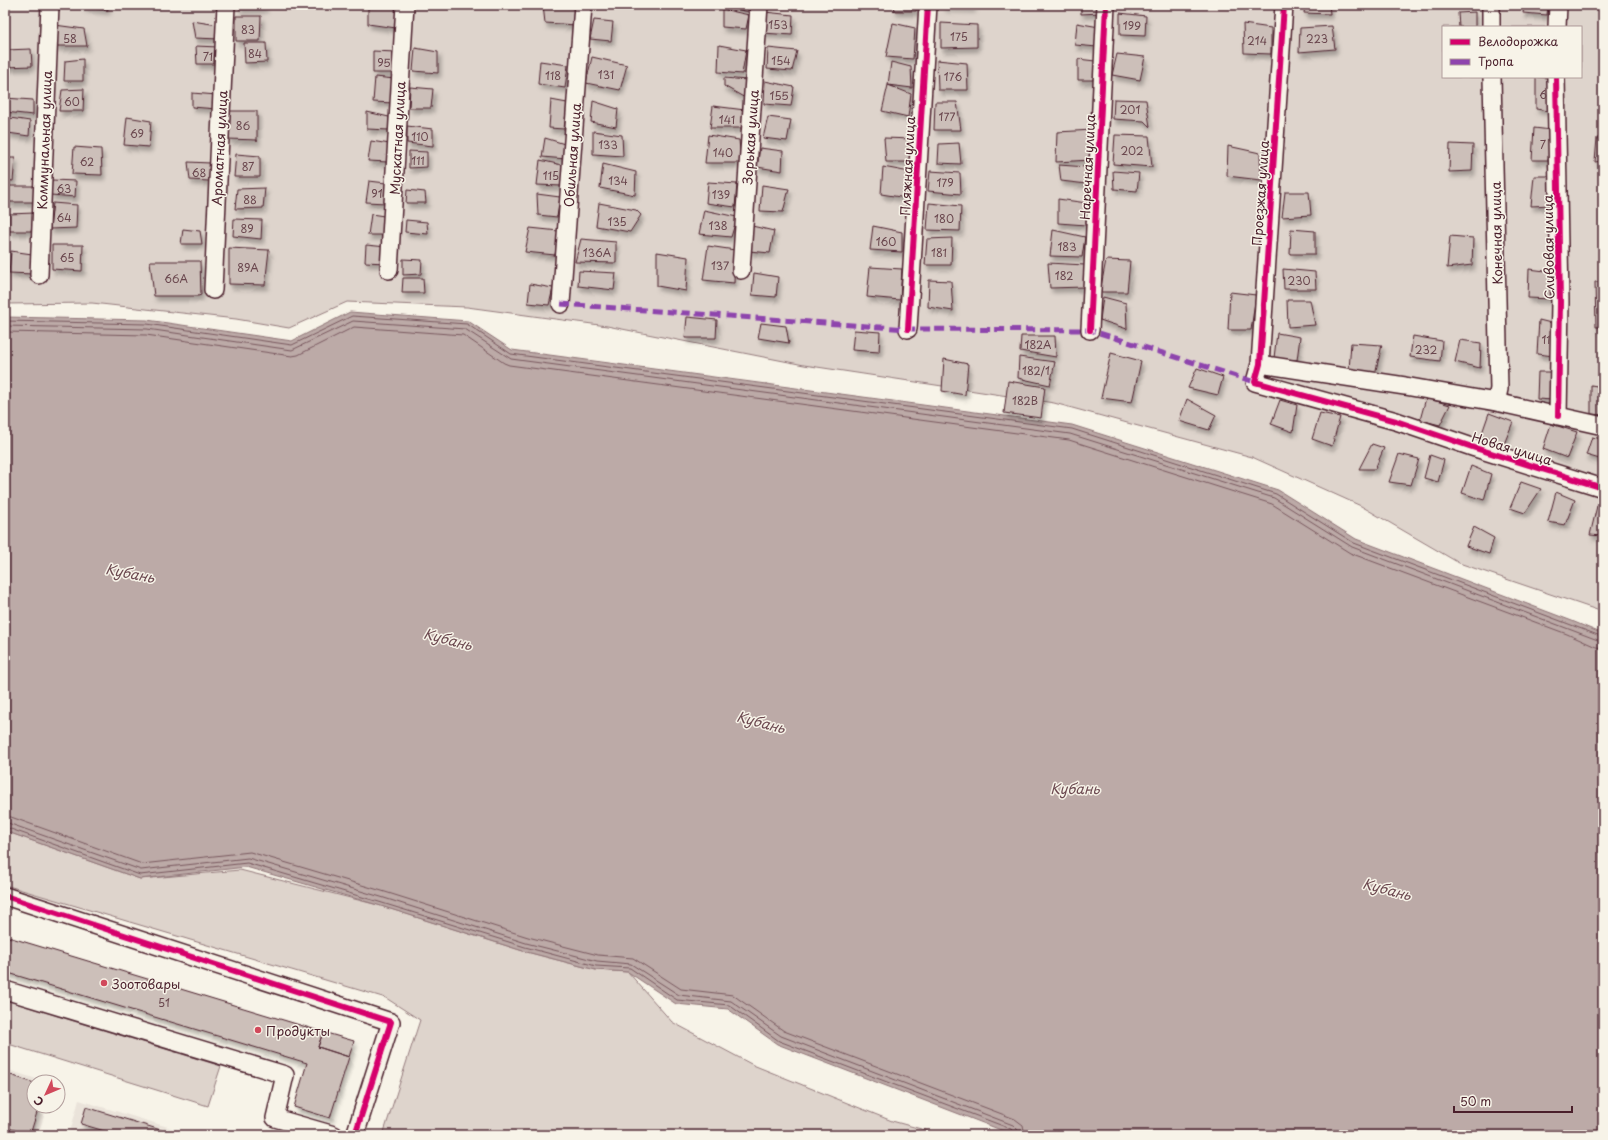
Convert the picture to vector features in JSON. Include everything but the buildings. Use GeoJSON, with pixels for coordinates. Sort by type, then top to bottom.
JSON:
{"type":"FeatureCollection","features":[{"type":"Feature","properties":{"kind":"street","name":"Коммунальная улица"},"geometry":{"type":"LineString","coordinates":[[39,275],[50,5]]}},
{"type":"Feature","properties":{"kind":"street","name":"Ароматная улица"},"geometry":{"type":"LineString","coordinates":[[213,290],[226,5]]}},
{"type":"Feature","properties":{"kind":"street","name":"Мускатная улица"},"geometry":{"type":"LineString","coordinates":[[390,270],[405,5]]}},
{"type":"Feature","properties":{"kind":"street","name":"Обильная улица"},"geometry":{"type":"LineString","coordinates":[[561,304],[583,5]]}},
{"type":"Feature","properties":{"kind":"street","name":"Зорькая улица"},"geometry":{"type":"LineString","coordinates":[[741,270],[759,5]]}},
{"type":"Feature","properties":{"kind":"street","name":"Пляжная улица"},"geometry":{"type":"LineString","coordinates":[[908,329],[928,5]]}},
{"type":"Feature","properties":{"kind":"street","name":"Наречная улица"},"geometry":{"type":"LineString","coordinates":[[1090,330],[1106,5]]}},
{"type":"Feature","properties":{"kind":"street","name":"Проезжая улица"},"geometry":{"type":"LineString","coordinates":[[1284,5],[1260,364],[1255,382],[1396,421]]}},
{"type":"Feature","properties":{"kind":"street"},"geometry":{"type":"LineString","coordinates":[[1491,5],[1491,26]]}},
{"type":"Feature","properties":{"kind":"street"},"geometry":{"type":"LineString","coordinates":[[1557,26],[1558,5]]}},
{"type":"Feature","properties":{"kind":"street","name":"Конечная улица"},"geometry":{"type":"LineString","coordinates":[[1492,78],[1497,396]]}},
{"type":"Feature","properties":{"kind":"street","name":"Сливовая улица"},"geometry":{"type":"LineString","coordinates":[[1556,78],[1560,302],[1558,416]]}},
{"type":"Feature","properties":{"kind":"street"},"geometry":{"type":"LineString","coordinates":[[1260,364],[1404,386],[1497,396],[1558,416],[1603,426]]}},
{"type":"Feature","properties":{"kind":"street","name":"Новая улица"},"geometry":{"type":"LineString","coordinates":[[1396,421],[1475,448],[1603,488]]}},
{"type":"Feature","properties":{"kind":"street"},"geometry":{"type":"LineString","coordinates":[[5,896],[391,1022],[355,1135]]}},
{"type":"Feature","properties":{"kind":"street"},"geometry":{"type":"LineString","coordinates":[[5,990],[285,1075],[275,1118],[334,1135]]}},
{"type":"Feature","properties":{"kind":"shaded area"},"geometry":{"type":"Polygon","coordinates":[[[5,5],[1603,5],[1603,612],[1459,563],[1361,506],[1252,457],[1054,403],[804,365],[607,326],[467,307],[347,302],[289,328],[236,319],[92,303],[5,304],[5,5]]]}},
{"type":"Feature","properties":{"kind":"shaded area"},"geometry":{"type":"Polygon","coordinates":[[[5,831],[140,879],[240,870],[378,905],[523,951],[596,970],[628,972],[672,1022],[753,1065],[892,1121],[943,1135],[383,1135],[420,1020],[386,998],[5,885],[5,831]]]}},
{"type":"Feature","properties":{"kind":"shaded area"},"geometry":{"type":"Polygon","coordinates":[[[5,1000],[221,1066],[208,1106],[5,1043],[5,1000]]]}},
{"type":"Feature","properties":{"kind":"shaded area"},"geometry":{"type":"Polygon","coordinates":[[[5,1069],[26,1076],[26,1114],[45,1114],[38,1135],[5,1135],[5,1069]]]}},
{"type":"Feature","properties":{"kind":"shaded area"},"geometry":{"type":"Polygon","coordinates":[[[79,1100],[194,1135],[69,1135],[79,1100]]]}},
{"type":"Feature","properties":{"kind":"water","name":"Кубань"},"geometry":{"type":"Polygon","coordinates":[[[350,312],[468,321],[512,350],[1072,425],[1278,490],[1356,539],[1603,634],[1603,1135],[1014,1135],[777,1044],[728,1009],[676,1004],[628,972],[596,970],[523,951],[378,905],[246,867],[140,879],[5,831],[5,317],[147,320],[292,341],[350,312]]]}},
{"type":"Feature","properties":{"kind":"marked path"},"geometry":{"type":"LineString","coordinates":[[561,304],[908,329],[1090,330],[1255,382]]}},
{"type":"Feature","properties":{"kind":"cycle path"},"geometry":{"type":"LineString","coordinates":[[908,329],[928,5]]}},
{"type":"Feature","properties":{"kind":"cycle path"},"geometry":{"type":"LineString","coordinates":[[1090,330],[1106,5]]}},
{"type":"Feature","properties":{"kind":"cycle path"},"geometry":{"type":"LineString","coordinates":[[1284,5],[1260,364],[1255,382],[1396,421],[1475,448],[1603,488]]}},
{"type":"Feature","properties":{"kind":"cycle path"},"geometry":{"type":"LineString","coordinates":[[1556,78],[1560,302],[1558,416]]}},
{"type":"Feature","properties":{"kind":"cycle path"},"geometry":{"type":"LineString","coordinates":[[5,896],[391,1022],[355,1135]]}},
{"type":"Feature","properties":{"kind":"place","name":"Зоотовары"},"geometry":{"type":"Point","coordinates":[104,983]}},
{"type":"Feature","properties":{"kind":"place","name":"Продукты"},"geometry":{"type":"Point","coordinates":[258,1030]}}]}
